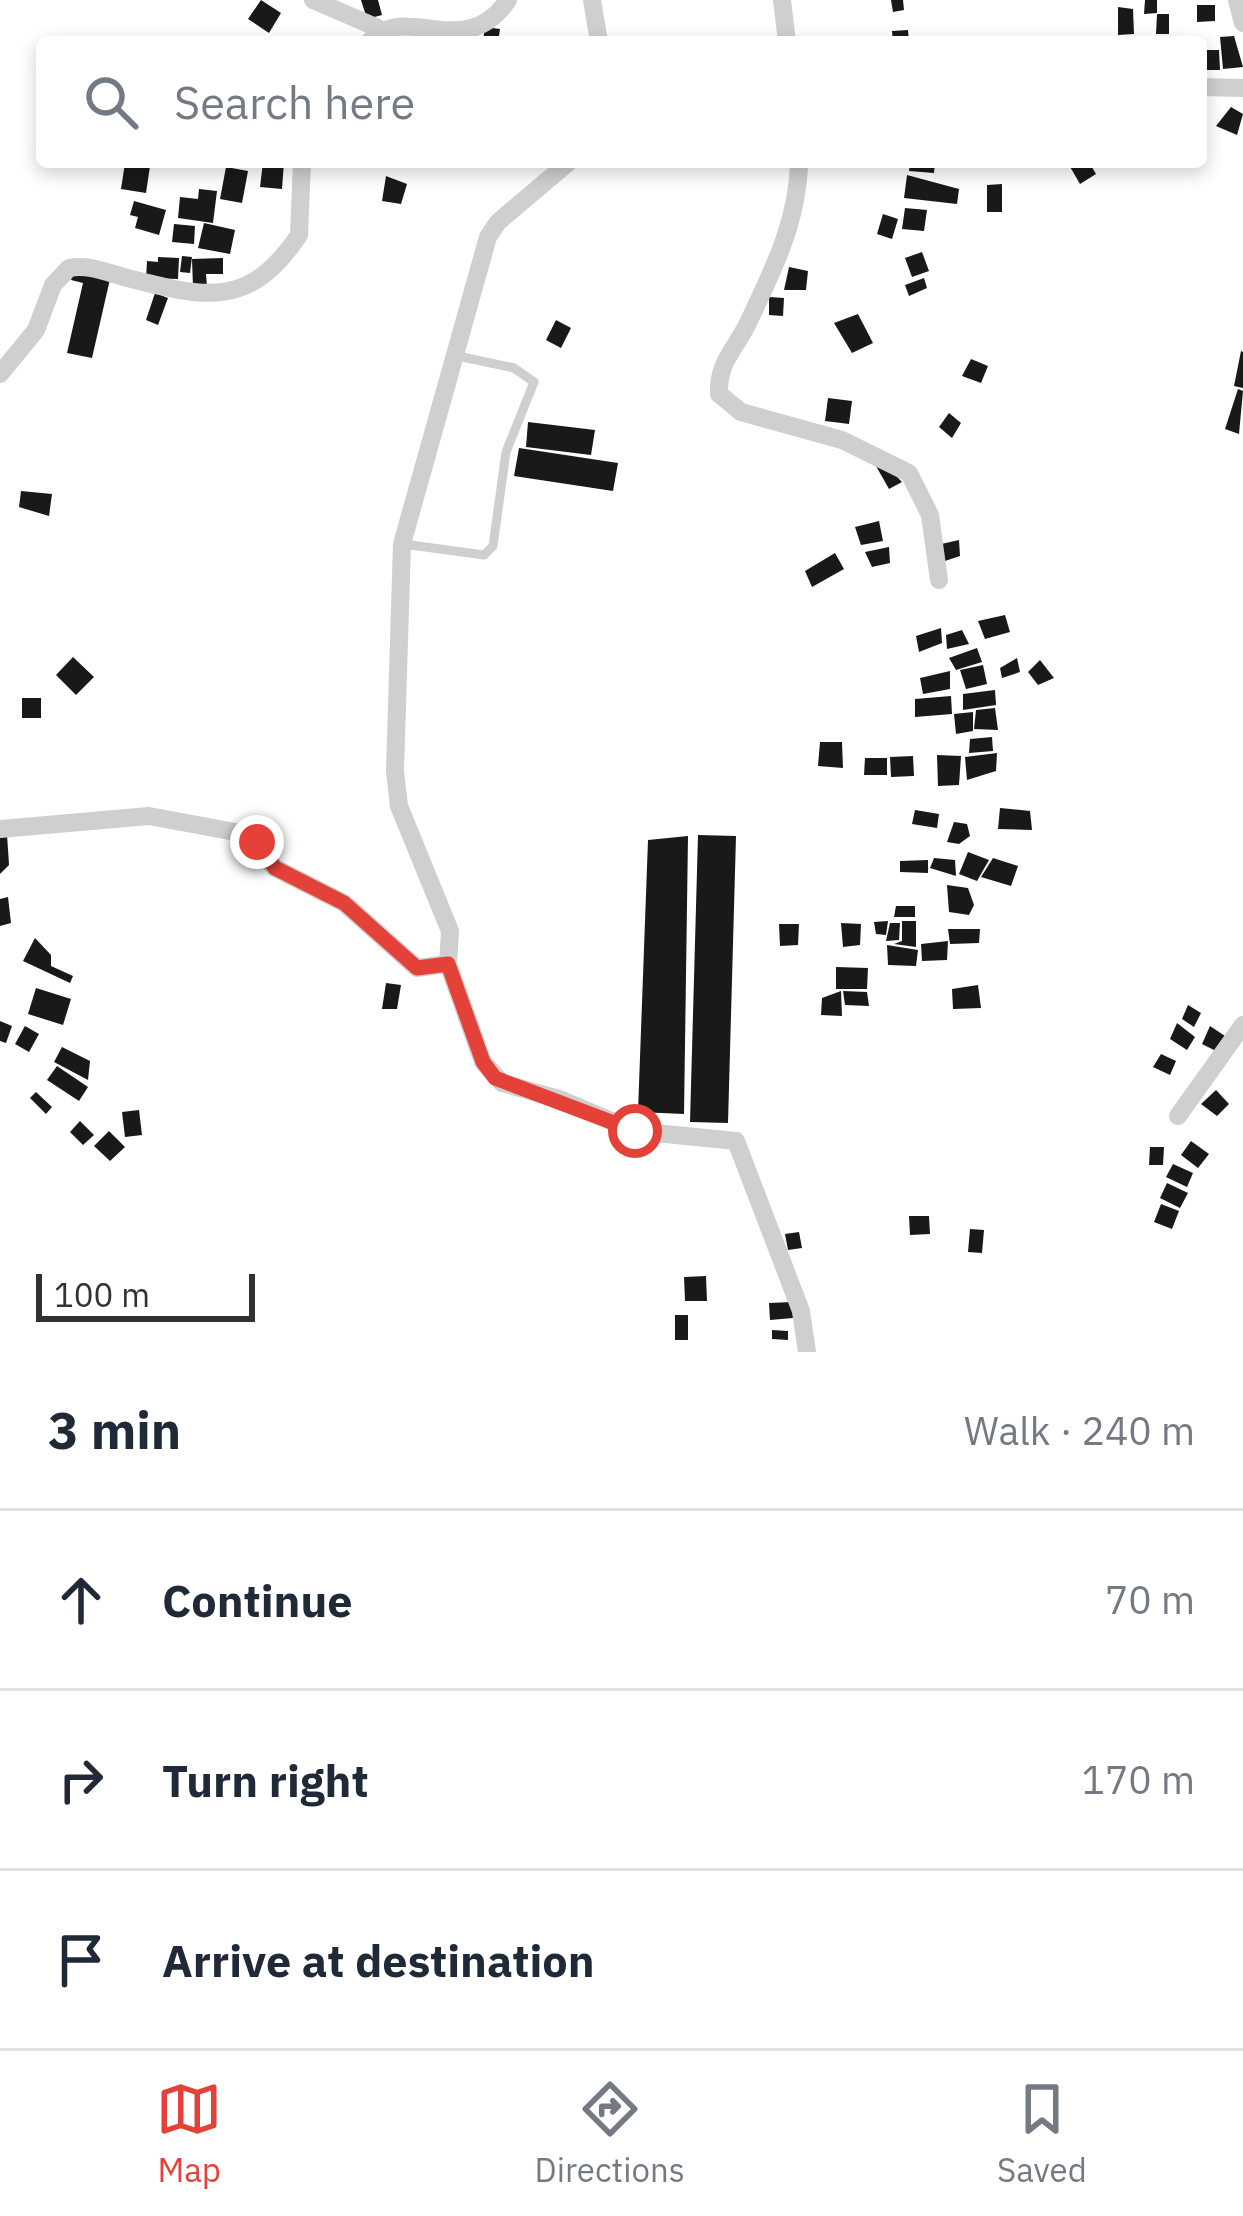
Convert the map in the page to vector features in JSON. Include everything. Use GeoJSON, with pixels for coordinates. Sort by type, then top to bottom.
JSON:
{"type":"FeatureCollection","features":[{"type":"Feature","properties":{"kind":"street"},"geometry":{"type":"LineString","coordinates":[[314,0],[373,35],[405,19],[465,29],[495,17],[508,0]]}},
{"type":"Feature","properties":{"kind":"street"},"geometry":{"type":"LineString","coordinates":[[592,0],[598,36]]}},
{"type":"Feature","properties":{"kind":"street"},"geometry":{"type":"LineString","coordinates":[[782,0],[786,36]]}},
{"type":"Feature","properties":{"kind":"street"},"geometry":{"type":"LineString","coordinates":[[1237,0],[1243,23]]}},
{"type":"Feature","properties":{"kind":"street"},"geometry":{"type":"LineString","coordinates":[[1207,87],[1243,88]]}},
{"type":"Feature","properties":{"kind":"street"},"geometry":{"type":"LineString","coordinates":[[0,374],[36,330],[53,285],[69,268],[88,267],[195,294],[219,295],[253,284],[298,235],[302,168]]}},
{"type":"Feature","properties":{"kind":"street"},"geometry":{"type":"LineString","coordinates":[[562,168],[498,222],[488,237],[402,544],[394,771],[399,806],[450,931],[448,964],[483,1062],[502,1083],[562,1100],[635,1131],[736,1141],[793,1287],[807,1352]]}},
{"type":"Feature","properties":{"kind":"street"},"geometry":{"type":"LineString","coordinates":[[798,168],[788,234],[743,332],[723,360],[719,394],[741,412],[842,440],[909,473],[929,515],[939,580]]}},
{"type":"Feature","properties":{"kind":"street"},"geometry":{"type":"LineString","coordinates":[[0,829],[148,816],[239,832],[252,836],[275,868],[344,903],[417,968],[448,964]]}},
{"type":"Feature","properties":{"kind":"street"},"geometry":{"type":"LineString","coordinates":[[1178,1116],[1243,1025]]}},
{"type":"Feature","properties":{"kind":"lane"},"geometry":{"type":"LineString","coordinates":[[402,544],[484,555],[494,546],[506,452],[534,382],[514,368],[453,355]]}},
{"type":"Feature","properties":{"kind":"building"},"geometry":{"type":"Polygon","coordinates":[[[261,0],[281,13],[269,33],[248,19],[261,0]]]}},
{"type":"Feature","properties":{"kind":"building"},"geometry":{"type":"Polygon","coordinates":[[[361,0],[378,0],[382,15],[367,19],[361,0]]]}},
{"type":"Feature","properties":{"kind":"building"},"geometry":{"type":"Polygon","coordinates":[[[891,0],[903,0],[904,10],[893,12],[891,0]]]}},
{"type":"Feature","properties":{"kind":"building"},"geometry":{"type":"Polygon","coordinates":[[[1145,0],[1157,0],[1157,13],[1144,14],[1145,0]]]}},
{"type":"Feature","properties":{"kind":"building"},"geometry":{"type":"Polygon","coordinates":[[[1197,5],[1215,5],[1215,21],[1197,22],[1197,5]]]}},
{"type":"Feature","properties":{"kind":"building"},"geometry":{"type":"Polygon","coordinates":[[[1118,7],[1133,9],[1134,34],[1118,35],[1118,7]]]}},
{"type":"Feature","properties":{"kind":"building"},"geometry":{"type":"Polygon","coordinates":[[[1157,14],[1169,14],[1169,34],[1156,34],[1157,14]]]}},
{"type":"Feature","properties":{"kind":"building"},"geometry":{"type":"Polygon","coordinates":[[[485,27],[500,29],[499,36],[484,36],[485,27]]]}},
{"type":"Feature","properties":{"kind":"building"},"geometry":{"type":"Polygon","coordinates":[[[1234,36],[1243,67],[1223,69],[1220,37],[1234,36]]]}},
{"type":"Feature","properties":{"kind":"building"},"geometry":{"type":"Polygon","coordinates":[[[1207,50],[1219,50],[1220,70],[1207,70],[1207,50]]]}},
{"type":"Feature","properties":{"kind":"building"},"geometry":{"type":"Polygon","coordinates":[[[1231,107],[1243,114],[1237,135],[1216,126],[1231,107]]]}},
{"type":"Feature","properties":{"kind":"building"},"geometry":{"type":"Polygon","coordinates":[[[124,168],[150,168],[146,193],[121,189],[124,168]]]}},
{"type":"Feature","properties":{"kind":"building"},"geometry":{"type":"Polygon","coordinates":[[[226,168],[248,171],[242,203],[220,199],[226,168]]]}},
{"type":"Feature","properties":{"kind":"building"},"geometry":{"type":"Polygon","coordinates":[[[262,168],[284,168],[282,189],[260,187],[262,168]]]}},
{"type":"Feature","properties":{"kind":"building"},"geometry":{"type":"Polygon","coordinates":[[[909,168],[934,168],[934,173],[909,168]]]}},
{"type":"Feature","properties":{"kind":"building"},"geometry":{"type":"Polygon","coordinates":[[[1071,168],[1092,168],[1096,174],[1080,184],[1071,168]]]}},
{"type":"Feature","properties":{"kind":"building"},"geometry":{"type":"Polygon","coordinates":[[[907,175],[959,189],[957,204],[904,198],[907,175]]]}},
{"type":"Feature","properties":{"kind":"building"},"geometry":{"type":"Polygon","coordinates":[[[386,176],[407,184],[401,204],[382,201],[386,176]]]}},
{"type":"Feature","properties":{"kind":"building"},"geometry":{"type":"Polygon","coordinates":[[[1002,184],[1002,212],[987,212],[987,185],[1002,184]]]}},
{"type":"Feature","properties":{"kind":"building"},"geometry":{"type":"Polygon","coordinates":[[[199,189],[217,191],[213,223],[178,218],[180,197],[198,199],[199,189]]]}},
{"type":"Feature","properties":{"kind":"building"},"geometry":{"type":"Polygon","coordinates":[[[134,201],[166,210],[159,235],[135,228],[138,217],[130,215],[134,201]]]}},
{"type":"Feature","properties":{"kind":"building"},"geometry":{"type":"Polygon","coordinates":[[[905,208],[927,210],[924,231],[902,229],[905,208]]]}},
{"type":"Feature","properties":{"kind":"building"},"geometry":{"type":"Polygon","coordinates":[[[883,214],[898,219],[892,239],[877,234],[883,214]]]}},
{"type":"Feature","properties":{"kind":"building"},"geometry":{"type":"Polygon","coordinates":[[[204,223],[235,230],[230,254],[198,248],[204,223]]]}},
{"type":"Feature","properties":{"kind":"building"},"geometry":{"type":"Polygon","coordinates":[[[174,224],[195,226],[194,244],[172,242],[174,224]]]}},
{"type":"Feature","properties":{"kind":"building"},"geometry":{"type":"Polygon","coordinates":[[[922,252],[929,271],[912,277],[905,258],[922,252]]]}},
{"type":"Feature","properties":{"kind":"building"},"geometry":{"type":"Polygon","coordinates":[[[182,256],[192,257],[190,273],[180,272],[182,256]]]}},
{"type":"Feature","properties":{"kind":"building"},"geometry":{"type":"Polygon","coordinates":[[[158,257],[179,258],[178,279],[146,278],[147,261],[158,262],[158,257]]]}},
{"type":"Feature","properties":{"kind":"building"},"geometry":{"type":"Polygon","coordinates":[[[223,258],[223,274],[206,274],[207,287],[193,288],[192,259],[223,258]]]}},
{"type":"Feature","properties":{"kind":"building"},"geometry":{"type":"Polygon","coordinates":[[[789,267],[808,271],[806,290],[784,290],[789,267]]]}},
{"type":"Feature","properties":{"kind":"building"},"geometry":{"type":"Polygon","coordinates":[[[73,271],[110,279],[92,358],[67,353],[83,283],[71,280],[73,271]]]}},
{"type":"Feature","properties":{"kind":"building"},"geometry":{"type":"Polygon","coordinates":[[[924,278],[927,288],[909,296],[905,285],[924,278]]]}},
{"type":"Feature","properties":{"kind":"building"},"geometry":{"type":"Polygon","coordinates":[[[155,293],[168,298],[158,325],[146,320],[155,293]]]}},
{"type":"Feature","properties":{"kind":"building"},"geometry":{"type":"Polygon","coordinates":[[[769,297],[784,298],[783,316],[769,315],[769,297]]]}},
{"type":"Feature","properties":{"kind":"building"},"geometry":{"type":"Polygon","coordinates":[[[858,314],[873,343],[852,353],[834,323],[858,314]]]}},
{"type":"Feature","properties":{"kind":"building"},"geometry":{"type":"Polygon","coordinates":[[[556,320],[571,328],[561,348],[546,340],[556,320]]]}},
{"type":"Feature","properties":{"kind":"building"},"geometry":{"type":"Polygon","coordinates":[[[1243,352],[1243,388],[1234,386],[1243,352]]]}},
{"type":"Feature","properties":{"kind":"building"},"geometry":{"type":"Polygon","coordinates":[[[971,359],[988,366],[981,383],[962,376],[971,359]]]}},
{"type":"Feature","properties":{"kind":"building"},"geometry":{"type":"Polygon","coordinates":[[[1238,389],[1243,391],[1239,434],[1225,429],[1238,389]]]}},
{"type":"Feature","properties":{"kind":"building"},"geometry":{"type":"Polygon","coordinates":[[[828,398],[852,401],[849,424],[825,421],[828,398]]]}},
{"type":"Feature","properties":{"kind":"building"},"geometry":{"type":"Polygon","coordinates":[[[949,413],[961,423],[952,438],[939,427],[949,413]]]}},
{"type":"Feature","properties":{"kind":"building"},"geometry":{"type":"Polygon","coordinates":[[[528,422],[595,430],[591,455],[526,447],[528,422]]]}},
{"type":"Feature","properties":{"kind":"building"},"geometry":{"type":"Polygon","coordinates":[[[519,448],[618,463],[613,491],[514,476],[519,448]]]}},
{"type":"Feature","properties":{"kind":"building"},"geometry":{"type":"Polygon","coordinates":[[[882,461],[902,482],[889,489],[876,466],[882,461]]]}},
{"type":"Feature","properties":{"kind":"building"},"geometry":{"type":"Polygon","coordinates":[[[21,491],[52,494],[49,516],[19,507],[21,491]]]}},
{"type":"Feature","properties":{"kind":"building"},"geometry":{"type":"Polygon","coordinates":[[[879,521],[883,541],[861,545],[855,527],[879,521]]]}},
{"type":"Feature","properties":{"kind":"building"},"geometry":{"type":"Polygon","coordinates":[[[959,540],[960,556],[939,563],[937,545],[959,540]]]}},
{"type":"Feature","properties":{"kind":"building"},"geometry":{"type":"Polygon","coordinates":[[[889,547],[890,563],[872,567],[865,552],[889,547]]]}},
{"type":"Feature","properties":{"kind":"building"},"geometry":{"type":"Polygon","coordinates":[[[835,553],[844,569],[812,587],[805,571],[835,553]]]}},
{"type":"Feature","properties":{"kind":"building"},"geometry":{"type":"Polygon","coordinates":[[[1005,615],[1010,632],[985,639],[978,621],[1005,615]]]}},
{"type":"Feature","properties":{"kind":"building"},"geometry":{"type":"Polygon","coordinates":[[[941,628],[942,643],[919,652],[916,636],[941,628]]]}},
{"type":"Feature","properties":{"kind":"building"},"geometry":{"type":"Polygon","coordinates":[[[962,630],[969,644],[947,649],[946,635],[962,630]]]}},
{"type":"Feature","properties":{"kind":"building"},"geometry":{"type":"Polygon","coordinates":[[[977,648],[982,662],[956,670],[949,658],[977,648]]]}},
{"type":"Feature","properties":{"kind":"building"},"geometry":{"type":"Polygon","coordinates":[[[73,657],[94,677],[76,695],[56,675],[73,657]]]}},
{"type":"Feature","properties":{"kind":"building"},"geometry":{"type":"Polygon","coordinates":[[[1017,658],[1020,672],[1002,678],[1000,668],[1017,658]]]}},
{"type":"Feature","properties":{"kind":"building"},"geometry":{"type":"Polygon","coordinates":[[[1040,660],[1054,678],[1038,685],[1028,672],[1040,660]]]}},
{"type":"Feature","properties":{"kind":"building"},"geometry":{"type":"Polygon","coordinates":[[[983,665],[987,684],[966,689],[960,670],[983,665]]]}},
{"type":"Feature","properties":{"kind":"building"},"geometry":{"type":"Polygon","coordinates":[[[950,671],[950,689],[923,694],[920,678],[950,671]]]}},
{"type":"Feature","properties":{"kind":"building"},"geometry":{"type":"Polygon","coordinates":[[[995,690],[996,705],[963,710],[963,694],[995,690]]]}},
{"type":"Feature","properties":{"kind":"building"},"geometry":{"type":"Polygon","coordinates":[[[951,696],[952,714],[915,717],[915,699],[951,696]]]}},
{"type":"Feature","properties":{"kind":"building"},"geometry":{"type":"Polygon","coordinates":[[[22,698],[41,698],[41,718],[22,718],[22,698]]]}},
{"type":"Feature","properties":{"kind":"building"},"geometry":{"type":"Polygon","coordinates":[[[995,708],[998,730],[974,729],[976,710],[995,708]]]}},
{"type":"Feature","properties":{"kind":"building"},"geometry":{"type":"Polygon","coordinates":[[[973,712],[973,731],[956,734],[954,714],[973,712]]]}},
{"type":"Feature","properties":{"kind":"building"},"geometry":{"type":"Polygon","coordinates":[[[992,737],[993,751],[969,753],[970,739],[992,737]]]}},
{"type":"Feature","properties":{"kind":"building"},"geometry":{"type":"Polygon","coordinates":[[[820,742],[842,742],[843,768],[818,766],[820,742]]]}},
{"type":"Feature","properties":{"kind":"building"},"geometry":{"type":"Polygon","coordinates":[[[997,753],[996,771],[967,780],[965,757],[997,753]]]}},
{"type":"Feature","properties":{"kind":"building"},"geometry":{"type":"Polygon","coordinates":[[[937,755],[961,756],[959,785],[938,786],[937,755]]]}},
{"type":"Feature","properties":{"kind":"building"},"geometry":{"type":"Polygon","coordinates":[[[913,756],[914,776],[891,777],[890,757],[913,756]]]}},
{"type":"Feature","properties":{"kind":"building"},"geometry":{"type":"Polygon","coordinates":[[[865,758],[887,758],[887,775],[864,775],[865,758]]]}},
{"type":"Feature","properties":{"kind":"building"},"geometry":{"type":"Polygon","coordinates":[[[1000,808],[1030,811],[1032,830],[998,829],[1000,808]]]}},
{"type":"Feature","properties":{"kind":"building"},"geometry":{"type":"Polygon","coordinates":[[[915,810],[939,814],[937,828],[912,824],[915,810]]]}},
{"type":"Feature","properties":{"kind":"building"},"geometry":{"type":"Polygon","coordinates":[[[954,822],[967,824],[970,836],[959,844],[947,842],[954,822]]]}},
{"type":"Feature","properties":{"kind":"building"},"geometry":{"type":"Polygon","coordinates":[[[7,834],[9,865],[0,874],[0,835],[7,834]]]}},
{"type":"Feature","properties":{"kind":"building"},"geometry":{"type":"Polygon","coordinates":[[[698,835],[736,836],[728,1123],[690,1122],[698,835]]]}},
{"type":"Feature","properties":{"kind":"building"},"geometry":{"type":"Polygon","coordinates":[[[688,836],[684,1114],[638,1112],[648,840],[688,836]]]}},
{"type":"Feature","properties":{"kind":"building"},"geometry":{"type":"Polygon","coordinates":[[[968,852],[989,860],[977,881],[959,874],[968,852]]]}},
{"type":"Feature","properties":{"kind":"building"},"geometry":{"type":"Polygon","coordinates":[[[934,858],[955,860],[956,876],[930,868],[934,858]]]}},
{"type":"Feature","properties":{"kind":"building"},"geometry":{"type":"Polygon","coordinates":[[[993,858],[1018,866],[1011,886],[981,877],[993,858]]]}},
{"type":"Feature","properties":{"kind":"building"},"geometry":{"type":"Polygon","coordinates":[[[928,860],[928,873],[900,872],[900,861],[928,860]]]}},
{"type":"Feature","properties":{"kind":"building"},"geometry":{"type":"Polygon","coordinates":[[[947,885],[968,888],[974,905],[969,915],[949,912],[947,885]]]}},
{"type":"Feature","properties":{"kind":"building"},"geometry":{"type":"Polygon","coordinates":[[[8,897],[11,923],[0,926],[0,899],[8,897]]]}},
{"type":"Feature","properties":{"kind":"building"},"geometry":{"type":"Polygon","coordinates":[[[896,906],[915,906],[915,917],[894,917],[896,906]]]}},
{"type":"Feature","properties":{"kind":"building"},"geometry":{"type":"Polygon","coordinates":[[[888,921],[886,935],[876,934],[874,922],[888,921]]]}},
{"type":"Feature","properties":{"kind":"building"},"geometry":{"type":"Polygon","coordinates":[[[902,921],[916,921],[916,947],[894,944],[902,941],[902,921]]]}},
{"type":"Feature","properties":{"kind":"building"},"geometry":{"type":"Polygon","coordinates":[[[841,923],[861,924],[860,945],[843,947],[841,923]]]}},
{"type":"Feature","properties":{"kind":"building"},"geometry":{"type":"Polygon","coordinates":[[[890,923],[900,923],[899,940],[886,941],[890,923]]]}},
{"type":"Feature","properties":{"kind":"building"},"geometry":{"type":"Polygon","coordinates":[[[779,924],[799,924],[798,945],[780,946],[779,924]]]}},
{"type":"Feature","properties":{"kind":"building"},"geometry":{"type":"Polygon","coordinates":[[[948,929],[980,929],[979,943],[950,944],[948,929]]]}},
{"type":"Feature","properties":{"kind":"building"},"geometry":{"type":"Polygon","coordinates":[[[35,938],[51,955],[51,966],[73,976],[70,983],[23,961],[35,938]]]}},
{"type":"Feature","properties":{"kind":"building"},"geometry":{"type":"Polygon","coordinates":[[[948,941],[947,960],[922,961],[921,944],[948,941]]]}},
{"type":"Feature","properties":{"kind":"building"},"geometry":{"type":"Polygon","coordinates":[[[887,945],[918,950],[916,966],[888,965],[887,945]]]}},
{"type":"Feature","properties":{"kind":"building"},"geometry":{"type":"Polygon","coordinates":[[[836,967],[868,968],[867,989],[836,989],[836,967]]]}},
{"type":"Feature","properties":{"kind":"building"},"geometry":{"type":"Polygon","coordinates":[[[386,983],[401,985],[397,1009],[382,1009],[386,983]]]}},
{"type":"Feature","properties":{"kind":"building"},"geometry":{"type":"Polygon","coordinates":[[[978,985],[981,1008],[953,1009],[952,989],[978,985]]]}},
{"type":"Feature","properties":{"kind":"building"},"geometry":{"type":"Polygon","coordinates":[[[36,988],[71,999],[63,1025],[28,1014],[36,988]]]}},
{"type":"Feature","properties":{"kind":"building"},"geometry":{"type":"Polygon","coordinates":[[[841,991],[842,1016],[821,1015],[822,998],[841,991]]]}},
{"type":"Feature","properties":{"kind":"building"},"geometry":{"type":"Polygon","coordinates":[[[843,991],[867,992],[869,1006],[845,1005],[843,991]]]}},
{"type":"Feature","properties":{"kind":"building"},"geometry":{"type":"Polygon","coordinates":[[[1188,1005],[1201,1013],[1194,1027],[1182,1019],[1188,1005]]]}},
{"type":"Feature","properties":{"kind":"building"},"geometry":{"type":"Polygon","coordinates":[[[0,1021],[12,1026],[6,1043],[0,1041],[0,1021]]]}},
{"type":"Feature","properties":{"kind":"building"},"geometry":{"type":"Polygon","coordinates":[[[1177,1023],[1195,1037],[1187,1050],[1170,1039],[1177,1023]]]}},
{"type":"Feature","properties":{"kind":"building"},"geometry":{"type":"Polygon","coordinates":[[[25,1026],[39,1034],[29,1052],[15,1044],[25,1026]]]}},
{"type":"Feature","properties":{"kind":"building"},"geometry":{"type":"Polygon","coordinates":[[[1210,1026],[1225,1036],[1220,1053],[1202,1044],[1210,1026]]]}},
{"type":"Feature","properties":{"kind":"building"},"geometry":{"type":"Polygon","coordinates":[[[62,1047],[90,1061],[88,1080],[54,1062],[62,1047]]]}},
{"type":"Feature","properties":{"kind":"building"},"geometry":{"type":"Polygon","coordinates":[[[1161,1054],[1176,1061],[1170,1075],[1153,1067],[1161,1054]]]}},
{"type":"Feature","properties":{"kind":"building"},"geometry":{"type":"Polygon","coordinates":[[[57,1066],[88,1087],[79,1101],[47,1080],[57,1066]]]}},
{"type":"Feature","properties":{"kind":"building"},"geometry":{"type":"Polygon","coordinates":[[[1216,1090],[1229,1104],[1217,1116],[1201,1104],[1216,1090]]]}},
{"type":"Feature","properties":{"kind":"building"},"geometry":{"type":"Polygon","coordinates":[[[36,1092],[52,1107],[46,1114],[30,1098],[36,1092]]]}},
{"type":"Feature","properties":{"kind":"building"},"geometry":{"type":"Polygon","coordinates":[[[139,1110],[142,1135],[125,1137],[122,1112],[139,1110]]]}},
{"type":"Feature","properties":{"kind":"building"},"geometry":{"type":"Polygon","coordinates":[[[80,1121],[94,1135],[83,1145],[70,1132],[80,1121]]]}},
{"type":"Feature","properties":{"kind":"building"},"geometry":{"type":"Polygon","coordinates":[[[109,1131],[125,1147],[110,1161],[94,1146],[109,1131]]]}},
{"type":"Feature","properties":{"kind":"building"},"geometry":{"type":"Polygon","coordinates":[[[1191,1141],[1209,1154],[1198,1168],[1181,1155],[1191,1141]]]}},
{"type":"Feature","properties":{"kind":"building"},"geometry":{"type":"Polygon","coordinates":[[[1150,1147],[1164,1147],[1163,1165],[1149,1165],[1150,1147]]]}},
{"type":"Feature","properties":{"kind":"building"},"geometry":{"type":"Polygon","coordinates":[[[1173,1164],[1193,1173],[1187,1187],[1166,1177],[1173,1164]]]}},
{"type":"Feature","properties":{"kind":"building"},"geometry":{"type":"Polygon","coordinates":[[[1167,1183],[1188,1193],[1180,1208],[1160,1198],[1167,1183]]]}},
{"type":"Feature","properties":{"kind":"building"},"geometry":{"type":"Polygon","coordinates":[[[1161,1204],[1179,1211],[1172,1229],[1154,1222],[1161,1204]]]}},
{"type":"Feature","properties":{"kind":"building"},"geometry":{"type":"Polygon","coordinates":[[[909,1216],[929,1216],[930,1234],[910,1235],[909,1216]]]}},
{"type":"Feature","properties":{"kind":"building"},"geometry":{"type":"Polygon","coordinates":[[[970,1229],[984,1230],[982,1253],[968,1252],[970,1229]]]}},
{"type":"Feature","properties":{"kind":"building"},"geometry":{"type":"Polygon","coordinates":[[[799,1232],[802,1248],[788,1250],[785,1234],[799,1232]]]}},
{"type":"Feature","properties":{"kind":"building"},"geometry":{"type":"Polygon","coordinates":[[[706,1276],[707,1301],[685,1301],[684,1277],[706,1276]]]}},
{"type":"Feature","properties":{"kind":"building"},"geometry":{"type":"Polygon","coordinates":[[[792,1302],[793,1318],[770,1320],[769,1303],[792,1302]]]}},
{"type":"Feature","properties":{"kind":"building"},"geometry":{"type":"Polygon","coordinates":[[[675,1315],[688,1315],[688,1340],[675,1340],[675,1315]]]}},
{"type":"Feature","properties":{"kind":"building"},"geometry":{"type":"Polygon","coordinates":[[[772,1330],[788,1331],[788,1340],[772,1339],[772,1330]]]}},
{"type":"Feature","properties":{"kind":"route"},"geometry":{"type":"LineString","coordinates":[[257,842],[275,868],[344,903],[417,968],[448,964],[483,1062],[495,1078],[635,1131]]}}]}
